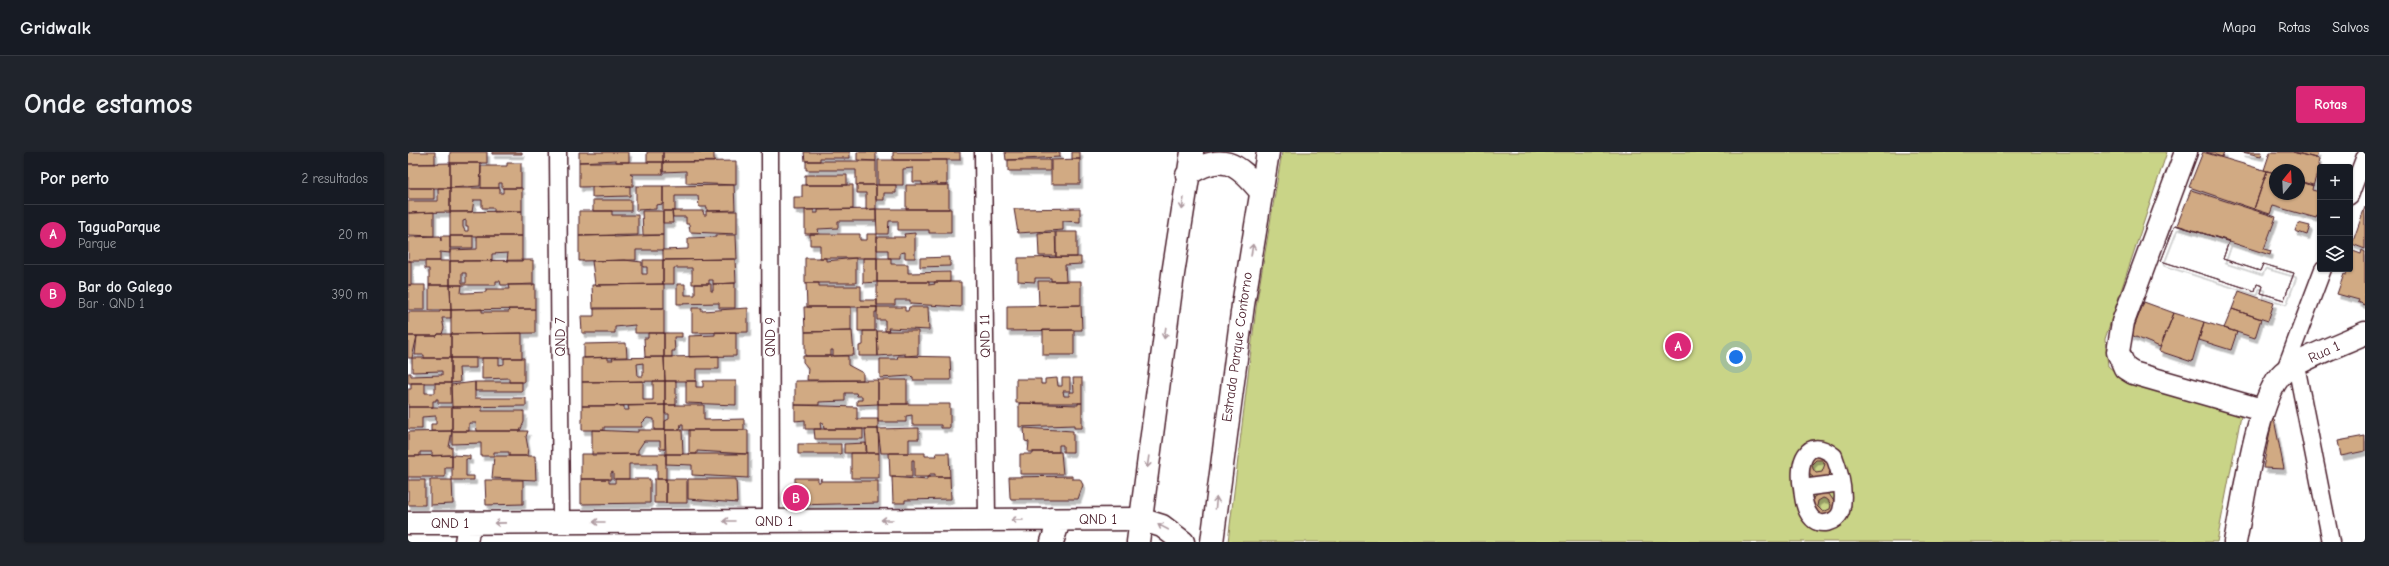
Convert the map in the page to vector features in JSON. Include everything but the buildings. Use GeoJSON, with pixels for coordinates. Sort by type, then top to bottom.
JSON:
{"type":"FeatureCollection","features":[{"type":"Feature","properties":{"kind":"main road"},"geometry":{"type":"LineString","coordinates":[[1138,542],[1187,176],[1192,152]]}},
{"type":"Feature","properties":{"kind":"main road","name":"Estrada Parque Contorno"},"geometry":{"type":"LineString","coordinates":[[1212,542],[1240,321],[1268,152]]}},
{"type":"Feature","properties":{"kind":"main road"},"geometry":{"type":"LineString","coordinates":[[2186,152],[2123,322],[2119,342],[2121,362],[2133,373],[2145,378],[2262,410]]}},
{"type":"Feature","properties":{"kind":"main road"},"geometry":{"type":"LineString","coordinates":[[1187,176],[1204,161],[1222,159],[1238,166],[1261,192]]}},
{"type":"Feature","properties":{"kind":"main road","name":"Rua 1"},"geometry":{"type":"LineString","coordinates":[[2290,369],[2365,333]]}},
{"type":"Feature","properties":{"kind":"main road"},"geometry":{"type":"LineString","coordinates":[[2235,542],[2262,410],[2274,385],[2290,369]]}},
{"type":"Feature","properties":{"kind":"main road","name":"QND 1"},"geometry":{"type":"LineString","coordinates":[[408,523],[438,532],[470,532],[561,522],[1140,519],[1162,526],[1183,542]]}},
{"type":"Feature","properties":{"kind":"main road"},"geometry":{"type":"LineString","coordinates":[[1051,520],[1057,527],[1052,542]]}},
{"type":"Feature","properties":{"kind":"street","name":"QND 7"},"geometry":{"type":"LineString","coordinates":[[558,152],[561,522]]}},
{"type":"Feature","properties":{"kind":"street","name":"QND 9"},"geometry":{"type":"LineString","coordinates":[[770,152],[771,521]]}},
{"type":"Feature","properties":{"kind":"street","name":"QND 11"},"geometry":{"type":"LineString","coordinates":[[984,152],[987,520]]}},
{"type":"Feature","properties":{"kind":"street"},"geometry":{"type":"LineString","coordinates":[[2353,188],[2365,156]]}},
{"type":"Feature","properties":{"kind":"street"},"geometry":{"type":"LineString","coordinates":[[2322,272],[2290,369],[2330,542]]}},
{"type":"Feature","properties":{"kind":"street"},"geometry":{"type":"LineString","coordinates":[[1815,448],[1826,450],[1834,456],[1841,483],[1841,512],[1827,524],[1818,522],[1811,518],[1804,504],[1802,488],[1801,460],[1807,452],[1815,448]]}},
{"type":"Feature","properties":{"kind":"street"},"geometry":{"type":"LineString","coordinates":[[1802,488],[1841,483]]}},
{"type":"Feature","properties":{"kind":"green space"},"geometry":{"type":"Polygon","coordinates":[[[1282,152],[2167,152],[2105,339],[2108,366],[2127,382],[2241,416],[2217,542],[1228,542],[1257,300],[1282,152]]]}},
{"type":"Feature","properties":{"kind":"place","name":"TaguaParque"},"geometry":{"type":"Point","coordinates":[1678,346]}},
{"type":"Feature","properties":{"kind":"place","name":"Bar do Galego"},"geometry":{"type":"Point","coordinates":[796,498]}}]}
